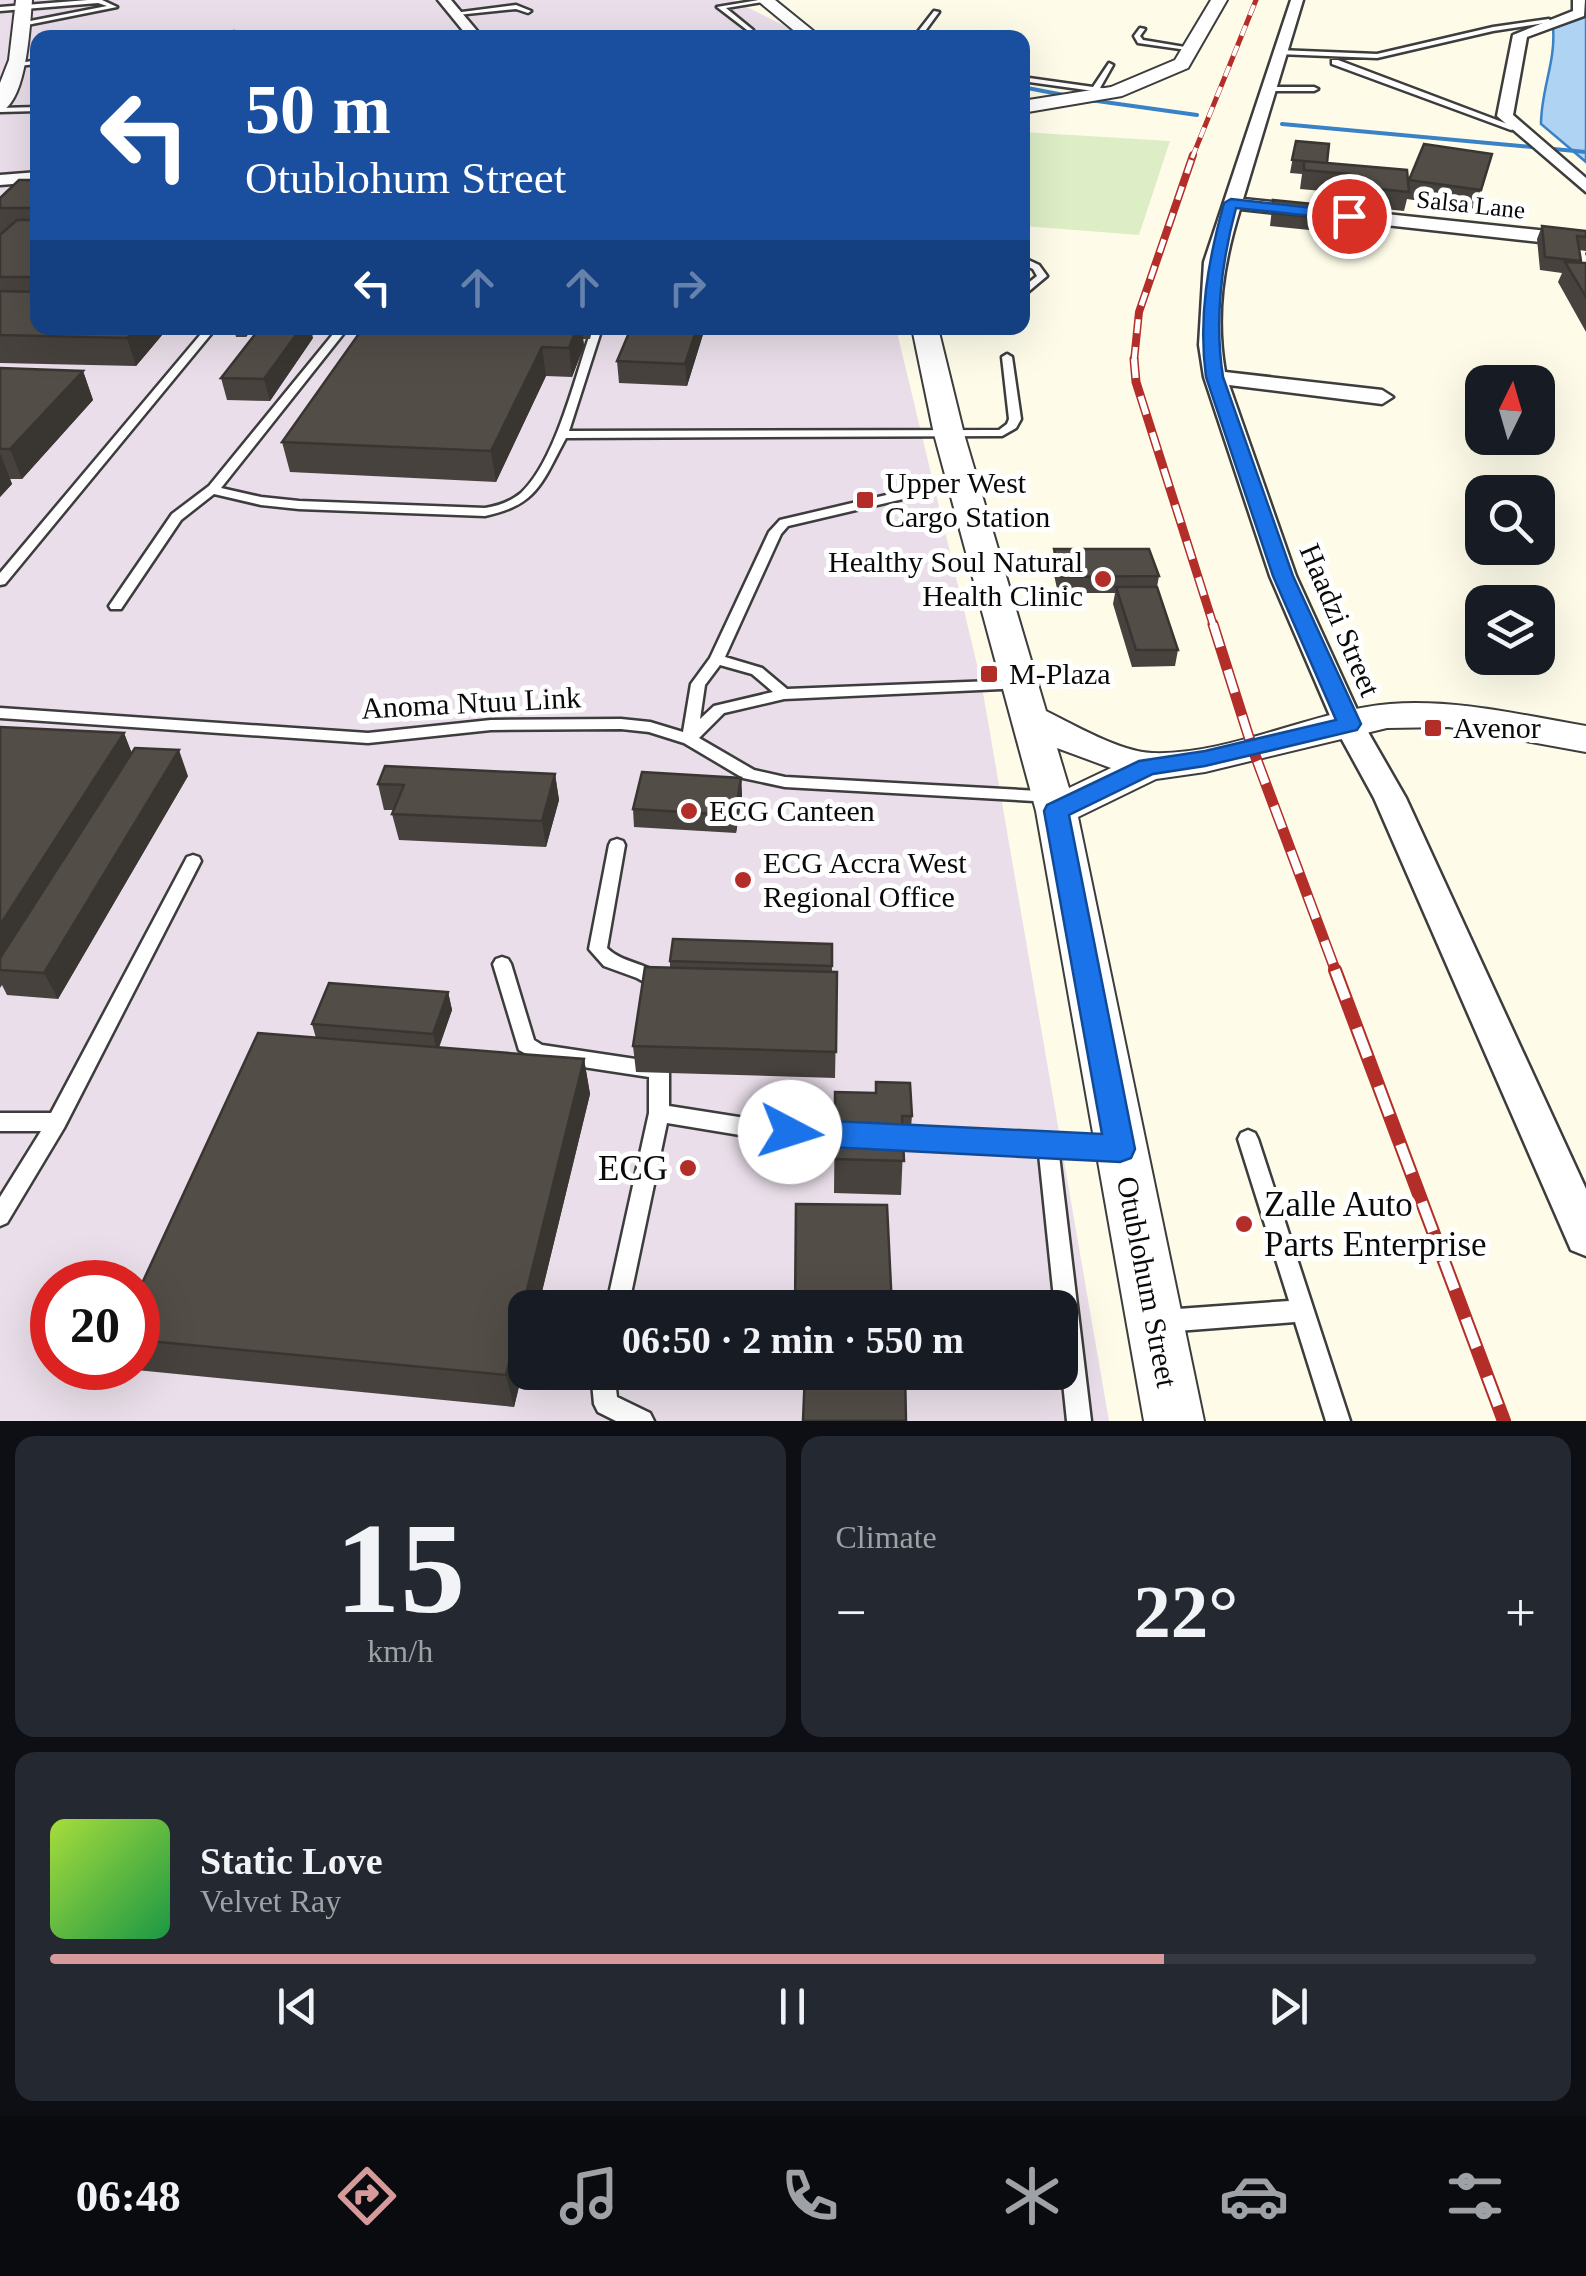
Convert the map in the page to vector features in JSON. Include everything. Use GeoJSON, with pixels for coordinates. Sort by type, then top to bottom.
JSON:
{"type":"FeatureCollection","features":[{"type":"Feature","properties":{"kind":"street"},"geometry":{"type":"LineString","coordinates":[[766,0],[804,30]]}},
{"type":"Feature","properties":{"kind":"street"},"geometry":{"type":"LineString","coordinates":[[1030,106],[1114,92],[1182,64],[1194,49],[1218,0]]}},
{"type":"Feature","properties":{"kind":"street","name":"Haadzi Street"},"geometry":{"type":"LineString","coordinates":[[1297,0],[1214,262],[1210,346],[1215,377],[1283,576],[1349,724],[1390,798],[1586,1236]]}},
{"type":"Feature","properties":{"kind":"street"},"geometry":{"type":"LineString","coordinates":[[1579,0],[1579,13],[1520,35],[1521,61],[1511,78],[1505,116],[1514,128],[1586,187]]}},
{"type":"Feature","properties":{"kind":"street"},"geometry":{"type":"LineString","coordinates":[[450,6],[470,30]]}},
{"type":"Feature","properties":{"kind":"street"},"geometry":{"type":"LineString","coordinates":[[0,108],[23,10]]}},
{"type":"Feature","properties":{"kind":"street"},"geometry":{"type":"LineString","coordinates":[[0,180],[30,178]]}},
{"type":"Feature","properties":{"kind":"street","name":"Salsa Lane"},"geometry":{"type":"LineString","coordinates":[[1231,203],[1586,242]]}},
{"type":"Feature","properties":{"kind":"street","name":"Otublohum Street"},"geometry":{"type":"LineString","coordinates":[[927,335],[949,434],[1054,804],[1174,1421]]}},
{"type":"Feature","properties":{"kind":"street"},"geometry":{"type":"LineString","coordinates":[[1215,377],[1382,397]]}},
{"type":"Feature","properties":{"kind":"street"},"geometry":{"type":"LineString","coordinates":[[1026,702],[1081,744],[1148,767]]}},
{"type":"Feature","properties":{"kind":"street"},"geometry":{"type":"LineString","coordinates":[[1054,804],[1148,767],[1205,758],[1387,716],[1450,714],[1586,739]]}},
{"type":"Feature","properties":{"kind":"lane"},"geometry":{"type":"LineString","coordinates":[[450,6],[484,0]]}},
{"type":"Feature","properties":{"kind":"lane"},"geometry":{"type":"LineString","coordinates":[[750,30],[720,6],[766,0]]}},
{"type":"Feature","properties":{"kind":"lane"},"geometry":{"type":"LineString","coordinates":[[0,9],[23,10],[114,7],[99,2],[23,10]]}},
{"type":"Feature","properties":{"kind":"lane"},"geometry":{"type":"LineString","coordinates":[[450,6],[516,7],[528,11]]}},
{"type":"Feature","properties":{"kind":"lane"},"geometry":{"type":"LineString","coordinates":[[922,30],[936,12]]}},
{"type":"Feature","properties":{"kind":"lane"},"geometry":{"type":"LineString","coordinates":[[1278,52],[1377,56],[1493,29],[1549,21]]}},
{"type":"Feature","properties":{"kind":"lane"},"geometry":{"type":"LineString","coordinates":[[1142,29],[1136,36],[1140,42],[1194,49]]}},
{"type":"Feature","properties":{"kind":"lane"},"geometry":{"type":"LineString","coordinates":[[1317,55],[1514,128]]}},
{"type":"Feature","properties":{"kind":"lane"},"geometry":{"type":"LineString","coordinates":[[1094,89],[1109,65]]}},
{"type":"Feature","properties":{"kind":"lane"},"geometry":{"type":"LineString","coordinates":[[1030,80],[1114,92]]}},
{"type":"Feature","properties":{"kind":"lane"},"geometry":{"type":"LineString","coordinates":[[1269,89],[1314,89]]}},
{"type":"Feature","properties":{"kind":"lane"},"geometry":{"type":"LineString","coordinates":[[0,108],[30,108]]}},
{"type":"Feature","properties":{"kind":"lane"},"geometry":{"type":"LineString","coordinates":[[1030,263],[1042,276],[1030,287]]}},
{"type":"Feature","properties":{"kind":"lane"},"geometry":{"type":"LineString","coordinates":[[0,580],[205,335]]}},
{"type":"Feature","properties":{"kind":"lane"},"geometry":{"type":"LineString","coordinates":[[116,606],[176,517],[213,489],[337,335]]}},
{"type":"Feature","properties":{"kind":"lane"},"geometry":{"type":"LineString","coordinates":[[213,489],[224,498],[280,503],[485,512],[509,509],[523,501],[562,435],[595,335]]}},
{"type":"Feature","properties":{"kind":"lane"},"geometry":{"type":"LineString","coordinates":[[562,435],[1002,433],[1012,426],[1015,411],[1008,357]]}},
{"type":"Feature","properties":{"kind":"lane"},"geometry":{"type":"LineString","coordinates":[[688,739],[698,684],[718,659],[776,532],[784,524],[963,481]]}},
{"type":"Feature","properties":{"kind":"lane"},"geometry":{"type":"LineString","coordinates":[[718,659],[757,671],[784,694]]}},
{"type":"Feature","properties":{"kind":"lane"},"geometry":{"type":"LineString","coordinates":[[688,739],[719,709],[784,694],[1026,702]]}},
{"type":"Feature","properties":{"kind":"lane","name":"Anoma Ntuu Link"},"geometry":{"type":"LineString","coordinates":[[0,713],[368,738],[491,725],[620,724],[688,739],[749,774],[785,782],[1054,804]]}},
{"type":"Feature","properties":{"kind":"lane"},"geometry":{"type":"LineString","coordinates":[[617,845],[598,949],[606,961],[652,976],[660,990],[660,1006]]}},
{"type":"Feature","properties":{"kind":"lane"},"geometry":{"type":"LineString","coordinates":[[0,1216],[57,1122],[193,861]]}},
{"type":"Feature","properties":{"kind":"lane"},"geometry":{"type":"LineString","coordinates":[[502,964],[526,1044],[538,1052],[659,1070]]}},
{"type":"Feature","properties":{"kind":"lane"},"geometry":{"type":"LineString","coordinates":[[620,1290],[659,1113],[660,1038]]}},
{"type":"Feature","properties":{"kind":"lane"},"geometry":{"type":"LineString","coordinates":[[659,1113],[740,1127],[853,1138],[1120,1149]]}},
{"type":"Feature","properties":{"kind":"lane"},"geometry":{"type":"LineString","coordinates":[[0,1122],[57,1122]]}},
{"type":"Feature","properties":{"kind":"lane"},"geometry":{"type":"LineString","coordinates":[[1248,1139],[1338,1421]]}},
{"type":"Feature","properties":{"kind":"lane"},"geometry":{"type":"LineString","coordinates":[[1048,1146],[1079,1421]]}},
{"type":"Feature","properties":{"kind":"lane"},"geometry":{"type":"LineString","coordinates":[[1155,1321],[1303,1312]]}},
{"type":"Feature","properties":{"kind":"lane"},"geometry":{"type":"LineString","coordinates":[[604,1390],[606,1404],[642,1421]]}},
{"type":"Feature","properties":{"kind":"shaded area"},"geometry":{"type":"Polygon","coordinates":[[[0,0],[733,0],[789,28],[30,30],[30,335],[898,335],[981,681],[1109,1421],[0,1421],[0,0]]]}},
{"type":"Feature","properties":{"kind":"green space"},"geometry":{"type":"Polygon","coordinates":[[[1030,132],[1170,141],[1139,235],[1030,227],[1030,132]]]}},
{"type":"Feature","properties":{"kind":"water"},"geometry":{"type":"Polygon","coordinates":[[[1586,17],[1586,162],[1541,124],[1553,28],[1586,17]]]}},
{"type":"Feature","properties":{"kind":"building"},"geometry":{"type":"Polygon","coordinates":[[[1296,141],[1329,144],[1327,163],[1292,160],[1296,141]]]}},
{"type":"Feature","properties":{"kind":"building"},"geometry":{"type":"Polygon","coordinates":[[[1424,144],[1492,154],[1481,190],[1409,180],[1424,144]]]}},
{"type":"Feature","properties":{"kind":"building"},"geometry":{"type":"Polygon","coordinates":[[[1304,161],[1407,170],[1409,192],[1349,186],[1349,174],[1304,170],[1304,161]]]}},
{"type":"Feature","properties":{"kind":"building"},"geometry":{"type":"Polygon","coordinates":[[[19,180],[30,180],[30,208],[0,208],[0,198],[19,180]]]}},
{"type":"Feature","properties":{"kind":"building"},"geometry":{"type":"Polygon","coordinates":[[[1273,200],[1342,207],[1342,220],[1273,213],[1273,200]]]}},
{"type":"Feature","properties":{"kind":"building"},"geometry":{"type":"Polygon","coordinates":[[[17,220],[30,220],[30,277],[0,277],[0,235],[17,220]]]}},
{"type":"Feature","properties":{"kind":"building"},"geometry":{"type":"Polygon","coordinates":[[[1542,226],[1586,231],[1586,237],[1577,236],[1581,261],[1545,257],[1542,226]]]}},
{"type":"Feature","properties":{"kind":"building"},"geometry":{"type":"Polygon","coordinates":[[[1565,262],[1586,263],[1586,297],[1565,262]]]}},
{"type":"Feature","properties":{"kind":"building"},"geometry":{"type":"Polygon","coordinates":[[[0,291],[30,292],[30,335],[130,335],[127,338],[0,335],[0,291]]]}},
{"type":"Feature","properties":{"kind":"building"},"geometry":{"type":"Polygon","coordinates":[[[255,335],[296,335],[264,379],[221,378],[255,335]]]}},
{"type":"Feature","properties":{"kind":"building"},"geometry":{"type":"Polygon","coordinates":[[[358,335],[574,335],[569,348],[542,347],[491,451],[282,442],[358,335]]]}},
{"type":"Feature","properties":{"kind":"building"},"geometry":{"type":"Polygon","coordinates":[[[628,335],[695,335],[685,364],[617,361],[628,335]]]}},
{"type":"Feature","properties":{"kind":"building"},"geometry":{"type":"Polygon","coordinates":[[[0,368],[83,371],[10,449],[0,449],[0,368]]]}},
{"type":"Feature","properties":{"kind":"building"},"geometry":{"type":"Polygon","coordinates":[[[1054,549],[1149,549],[1159,576],[1061,577],[1054,549]]]}},
{"type":"Feature","properties":{"kind":"building"},"geometry":{"type":"Polygon","coordinates":[[[1116,587],[1157,587],[1178,650],[1136,650],[1116,587]]]}},
{"type":"Feature","properties":{"kind":"building"},"geometry":{"type":"Polygon","coordinates":[[[0,727],[124,733],[0,925],[0,727]]]}},
{"type":"Feature","properties":{"kind":"building"},"geometry":{"type":"Polygon","coordinates":[[[135,748],[179,750],[44,973],[0,970],[0,958],[135,748]]]}},
{"type":"Feature","properties":{"kind":"building"},"geometry":{"type":"Polygon","coordinates":[[[385,766],[555,774],[542,821],[392,814],[404,785],[378,784],[385,766]]]}},
{"type":"Feature","properties":{"kind":"building"},"geometry":{"type":"Polygon","coordinates":[[[642,772],[741,778],[735,815],[633,809],[642,772]]]}},
{"type":"Feature","properties":{"kind":"building"},"geometry":{"type":"Polygon","coordinates":[[[673,939],[832,944],[832,966],[670,961],[673,939]]]}},
{"type":"Feature","properties":{"kind":"building"},"geometry":{"type":"Polygon","coordinates":[[[645,967],[837,972],[836,1052],[633,1046],[645,967]]]}},
{"type":"Feature","properties":{"kind":"building"},"geometry":{"type":"Polygon","coordinates":[[[329,983],[448,992],[433,1034],[312,1024],[329,983]]]}},
{"type":"Feature","properties":{"kind":"building"},"geometry":{"type":"Polygon","coordinates":[[[258,1033],[584,1059],[527,1290],[508,1290],[506,1375],[160,1342],[160,1260],[153,1260],[258,1033]]]}},
{"type":"Feature","properties":{"kind":"building"},"geometry":{"type":"Polygon","coordinates":[[[876,1082],[910,1083],[912,1116],[902,1116],[904,1161],[835,1159],[835,1092],[876,1093],[876,1082]]]}},
{"type":"Feature","properties":{"kind":"building"},"geometry":{"type":"Polygon","coordinates":[[[796,1204],[887,1205],[891,1290],[795,1290],[796,1204]]]}},
{"type":"Feature","properties":{"kind":"building"},"geometry":{"type":"Polygon","coordinates":[[[804,1390],[905,1390],[906,1421],[803,1421],[804,1390]]]}},
{"type":"Feature","properties":{"kind":"waterway"},"geometry":{"type":"LineString","coordinates":[[1030,89],[1069,96]]}},
{"type":"Feature","properties":{"kind":"waterway"},"geometry":{"type":"LineString","coordinates":[[1090,100],[1197,115]]}},
{"type":"Feature","properties":{"kind":"waterway"},"geometry":{"type":"LineString","coordinates":[[1282,124],[1586,152]]}},
{"type":"Feature","properties":{"kind":"railway"},"geometry":{"type":"LineString","coordinates":[[1192,158],[1256,0]]}},
{"type":"Feature","properties":{"kind":"railway"},"geometry":{"type":"LineString","coordinates":[[1134,360],[1139,312],[1193,155]]}},
{"type":"Feature","properties":{"kind":"railway"},"geometry":{"type":"LineString","coordinates":[[1134,360],[1136,382],[1214,627]]}},
{"type":"Feature","properties":{"kind":"railway"},"geometry":{"type":"LineString","coordinates":[[1213,624],[1252,747],[1336,972]]}},
{"type":"Feature","properties":{"kind":"railway"},"geometry":{"type":"LineString","coordinates":[[1335,970],[1504,1421]]}},
{"type":"Feature","properties":{"kind":"place","name":"Upper West Cargo Station"},"geometry":{"type":"Point","coordinates":[865,500]}},
{"type":"Feature","properties":{"kind":"place","name":"Healthy Soul Natural Health Clinic"},"geometry":{"type":"Point","coordinates":[1103,579]}},
{"type":"Feature","properties":{"kind":"place","name":"M-Plaza"},"geometry":{"type":"Point","coordinates":[989,674]}},
{"type":"Feature","properties":{"kind":"place","name":"Avenor"},"geometry":{"type":"Point","coordinates":[1433,728]}},
{"type":"Feature","properties":{"kind":"place","name":"ECG Canteen"},"geometry":{"type":"Point","coordinates":[689,811]}},
{"type":"Feature","properties":{"kind":"place","name":"ECG Accra West Regional Office"},"geometry":{"type":"Point","coordinates":[743,880]}},
{"type":"Feature","properties":{"kind":"place","name":"ECG"},"geometry":{"type":"Point","coordinates":[688,1168]}},
{"type":"Feature","properties":{"kind":"place","name":"Zalle Auto Parts Enterprise"},"geometry":{"type":"Point","coordinates":[1244,1224]}},
{"type":"Feature","properties":{"kind":"route"},"geometry":{"type":"LineString","coordinates":[[790,1132],[1120,1149],[1056,811],[1148,767],[1205,758],[1349,724],[1283,576],[1215,377],[1210,346],[1214,262],[1231,203],[1349,216]]}}]}
